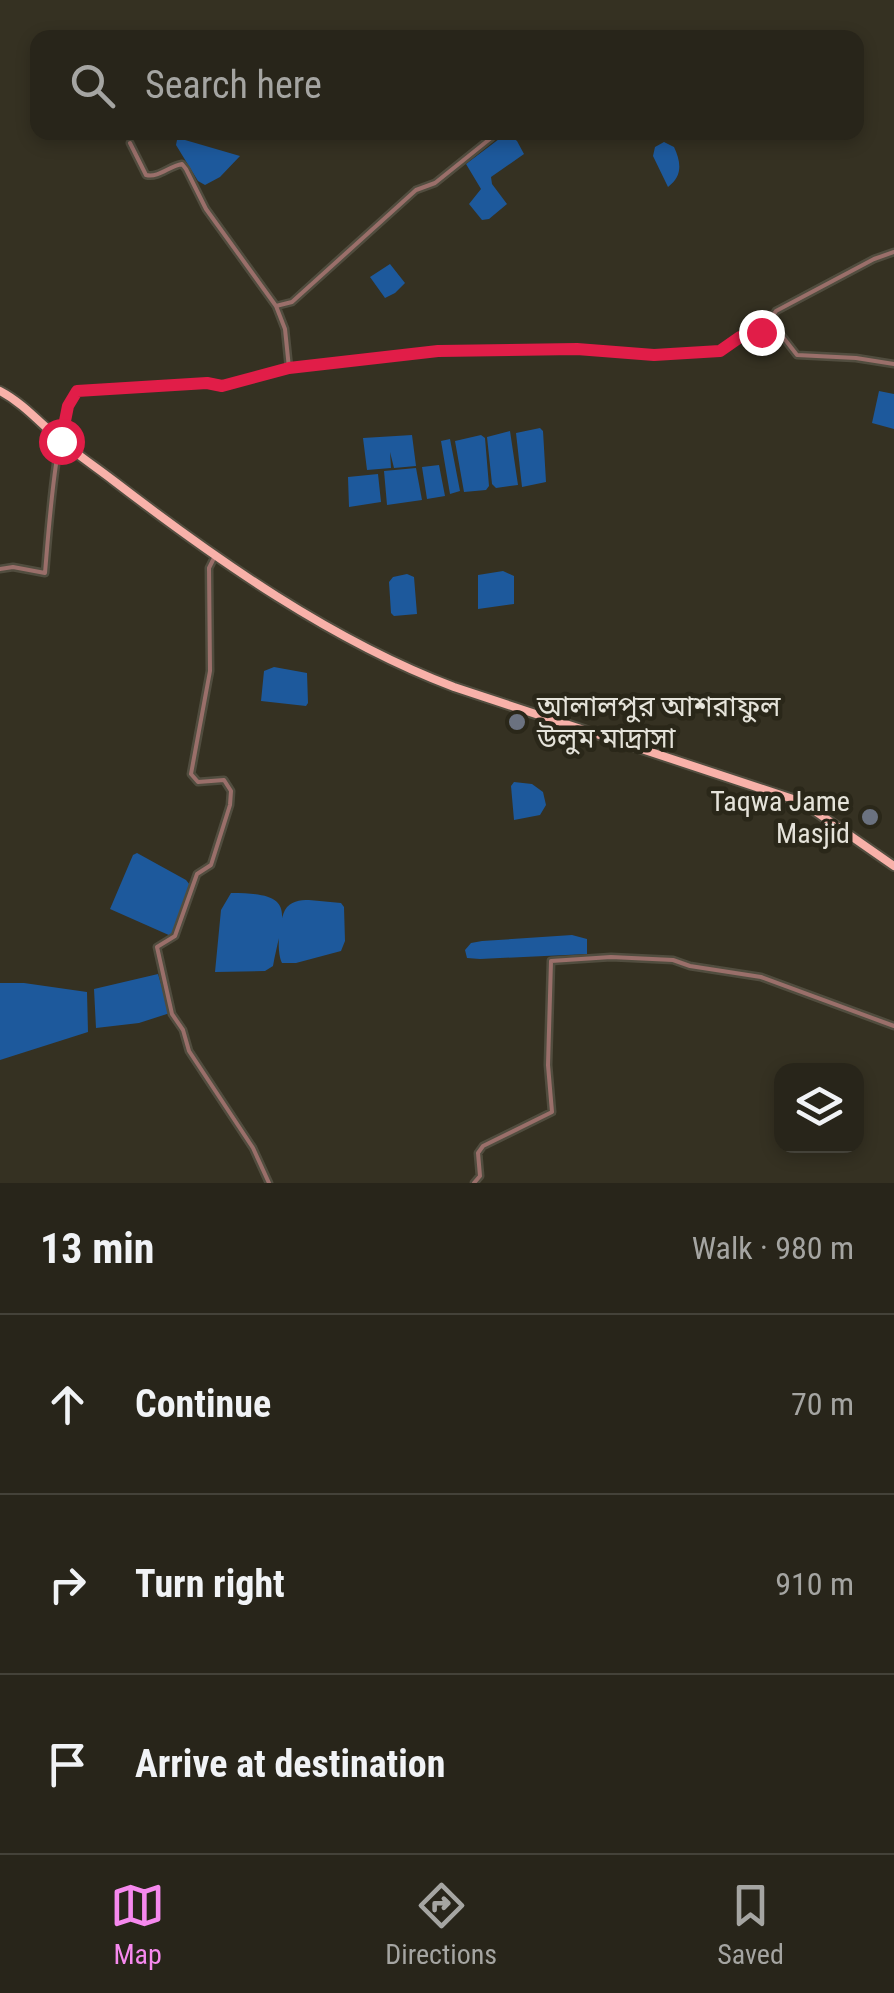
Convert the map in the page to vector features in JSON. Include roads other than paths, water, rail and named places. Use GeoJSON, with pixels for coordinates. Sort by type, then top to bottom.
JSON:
{"type":"FeatureCollection","features":[{"type":"Feature","properties":{"kind":"main road"},"geometry":{"type":"LineString","coordinates":[[0,391],[216,557],[420,674],[802,802],[894,866]]}},
{"type":"Feature","properties":{"kind":"street"},"geometry":{"type":"LineString","coordinates":[[276,306],[292,302],[416,190],[436,183],[489,140]]}},
{"type":"Feature","properties":{"kind":"street"},"geometry":{"type":"LineString","coordinates":[[130,143],[146,175],[175,165],[186,168],[206,209],[276,306],[284,329],[289,368]]}},
{"type":"Feature","properties":{"kind":"street"},"geometry":{"type":"LineString","coordinates":[[761,332],[776,311],[894,252]]}},
{"type":"Feature","properties":{"kind":"street"},"geometry":{"type":"LineString","coordinates":[[0,569],[13,567],[45,573],[61,441],[68,406],[77,391],[207,383],[222,386],[289,368],[438,351],[577,349],[654,355],[720,351],[740,337],[761,332],[779,332],[797,355],[894,364]]}},
{"type":"Feature","properties":{"kind":"street"},"geometry":{"type":"LineString","coordinates":[[216,557],[209,568],[208,690],[190,768],[198,782],[224,780],[231,791],[230,806],[210,865],[197,874],[176,936],[156,947],[172,1014],[183,1030],[189,1052],[253,1148],[269,1183]]}},
{"type":"Feature","properties":{"kind":"street"},"geometry":{"type":"LineString","coordinates":[[474,1183],[480,1176],[478,1153],[484,1146],[552,1112],[548,1065],[551,961],[674,960],[761,978],[894,1026]]}},
{"type":"Feature","properties":{"kind":"water"},"geometry":{"type":"Polygon","coordinates":[[[177,140],[240,156],[220,177],[205,185],[198,181],[176,145],[177,140]]]}},
{"type":"Feature","properties":{"kind":"water"},"geometry":{"type":"Polygon","coordinates":[[[498,140],[516,140],[524,154],[491,177],[507,204],[489,219],[482,220],[469,204],[481,189],[466,164],[498,140]]]}},
{"type":"Feature","properties":{"kind":"water"},"geometry":{"type":"Polygon","coordinates":[[[664,142],[674,147],[679,163],[676,178],[668,187],[653,156],[655,147],[664,142]]]}},
{"type":"Feature","properties":{"kind":"water"},"geometry":{"type":"Polygon","coordinates":[[[390,264],[405,283],[385,298],[370,277],[390,264]]]}},
{"type":"Feature","properties":{"kind":"water"},"geometry":{"type":"Polygon","coordinates":[[[879,391],[894,394],[894,429],[872,423],[879,391]]]}},
{"type":"Feature","properties":{"kind":"water"},"geometry":{"type":"Polygon","coordinates":[[[540,428],[546,482],[522,487],[516,433],[540,428]]]}},
{"type":"Feature","properties":{"kind":"water"},"geometry":{"type":"Polygon","coordinates":[[[510,431],[518,485],[496,488],[492,484],[487,437],[510,431]]]}},
{"type":"Feature","properties":{"kind":"water"},"geometry":{"type":"Polygon","coordinates":[[[412,435],[416,466],[394,468],[390,452],[391,468],[367,470],[363,438],[412,435]]]}},
{"type":"Feature","properties":{"kind":"water"},"geometry":{"type":"Polygon","coordinates":[[[481,435],[485,438],[489,486],[486,490],[464,492],[455,441],[481,435]]]}},
{"type":"Feature","properties":{"kind":"water"},"geometry":{"type":"Polygon","coordinates":[[[450,439],[460,491],[450,494],[441,441],[450,439]]]}},
{"type":"Feature","properties":{"kind":"water"},"geometry":{"type":"Polygon","coordinates":[[[439,465],[445,496],[427,499],[422,467],[439,465]]]}},
{"type":"Feature","properties":{"kind":"water"},"geometry":{"type":"Polygon","coordinates":[[[416,468],[422,500],[387,505],[384,471],[416,468]]]}},
{"type":"Feature","properties":{"kind":"water"},"geometry":{"type":"Polygon","coordinates":[[[378,474],[381,502],[349,507],[348,477],[378,474]]]}},
{"type":"Feature","properties":{"kind":"water"},"geometry":{"type":"Polygon","coordinates":[[[503,571],[514,576],[514,604],[478,609],[478,575],[503,571]]]}},
{"type":"Feature","properties":{"kind":"water"},"geometry":{"type":"Polygon","coordinates":[[[407,574],[414,577],[417,614],[394,616],[389,582],[407,574]]]}},
{"type":"Feature","properties":{"kind":"water"},"geometry":{"type":"Polygon","coordinates":[[[274,667],[307,673],[306,706],[261,701],[264,671],[274,667]]]}},
{"type":"Feature","properties":{"kind":"water"},"geometry":{"type":"Polygon","coordinates":[[[514,782],[532,784],[543,792],[546,805],[540,815],[514,820],[514,782]]]}},
{"type":"Feature","properties":{"kind":"water"},"geometry":{"type":"Polygon","coordinates":[[[137,853],[190,885],[171,936],[110,909],[137,853]]]}},
{"type":"Feature","properties":{"kind":"water"},"geometry":{"type":"Polygon","coordinates":[[[231,893],[268,897],[281,909],[273,966],[265,971],[215,972],[221,910],[231,893]]]}},
{"type":"Feature","properties":{"kind":"water"},"geometry":{"type":"Polygon","coordinates":[[[292,903],[341,903],[344,907],[345,941],[341,951],[282,963],[279,936],[285,910],[292,903]]]}},
{"type":"Feature","properties":{"kind":"water"},"geometry":{"type":"Polygon","coordinates":[[[572,935],[587,939],[587,954],[480,959],[467,958],[465,950],[471,943],[482,941],[572,935]]]}},
{"type":"Feature","properties":{"kind":"water"},"geometry":{"type":"Polygon","coordinates":[[[158,974],[170,1013],[139,1023],[96,1028],[94,989],[158,974]]]}},
{"type":"Feature","properties":{"kind":"water"},"geometry":{"type":"Polygon","coordinates":[[[0,983],[87,992],[88,1032],[0,1060],[0,983]]]}},
{"type":"Feature","properties":{"kind":"place","name":"আলালপুর আশরাফুল উলুম মাদ্রাসা"},"geometry":{"type":"Point","coordinates":[517,722]}},
{"type":"Feature","properties":{"kind":"place","name":"Taqwa Jame Masjid"},"geometry":{"type":"Point","coordinates":[870,817]}}]}
